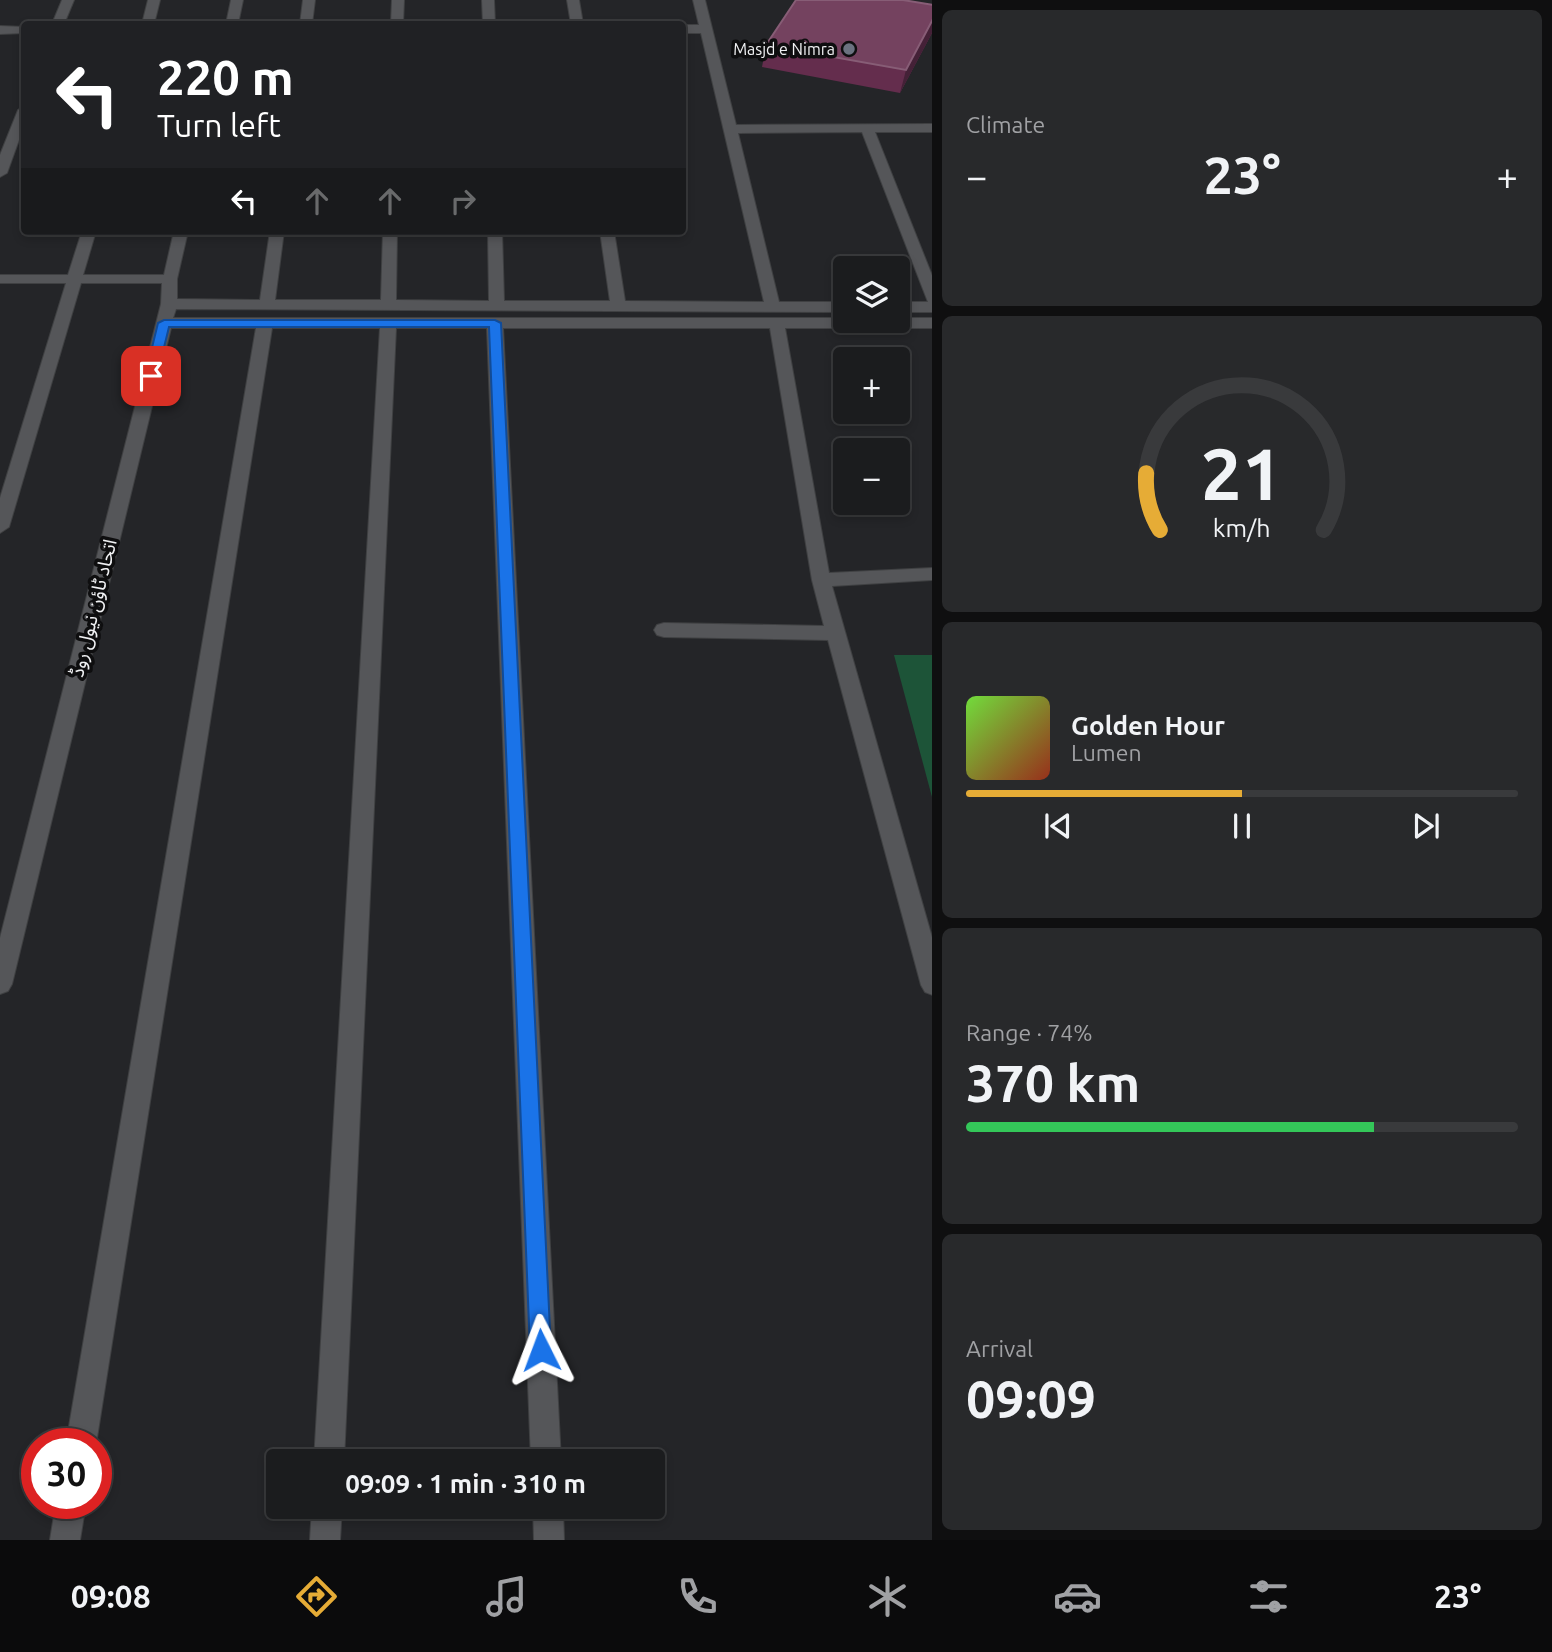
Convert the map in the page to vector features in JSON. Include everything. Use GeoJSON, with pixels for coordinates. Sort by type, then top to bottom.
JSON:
{"type":"FeatureCollection","features":[{"type":"Feature","properties":{"kind":"street"},"geometry":{"type":"LineString","coordinates":[[59,21],[68,0]]}},
{"type":"Feature","properties":{"kind":"street"},"geometry":{"type":"LineString","coordinates":[[149,21],[153,0]]}},
{"type":"Feature","properties":{"kind":"street"},"geometry":{"type":"LineString","coordinates":[[233,21],[237,0]]}},
{"type":"Feature","properties":{"kind":"street"},"geometry":{"type":"LineString","coordinates":[[306,21],[309,0]]}},
{"type":"Feature","properties":{"kind":"street"},"geometry":{"type":"LineString","coordinates":[[397,21],[398,0]]}},
{"type":"Feature","properties":{"kind":"street"},"geometry":{"type":"LineString","coordinates":[[488,0],[489,21]]}},
{"type":"Feature","properties":{"kind":"street"},"geometry":{"type":"LineString","coordinates":[[573,0],[576,21]]}},
{"type":"Feature","properties":{"kind":"street"},"geometry":{"type":"LineString","coordinates":[[699,0],[775,316],[821,580],[932,981]]}},
{"type":"Feature","properties":{"kind":"street"},"geometry":{"type":"LineString","coordinates":[[686,29],[705,29]]}},
{"type":"Feature","properties":{"kind":"street"},"geometry":{"type":"LineString","coordinates":[[0,30],[21,30]]}},
{"type":"Feature","properties":{"kind":"street"},"geometry":{"type":"LineString","coordinates":[[0,173],[7,139],[21,115]]}},
{"type":"Feature","properties":{"kind":"street"},"geometry":{"type":"LineString","coordinates":[[867,128],[932,296]]}},
{"type":"Feature","properties":{"kind":"street"},"geometry":{"type":"LineString","coordinates":[[728,129],[932,128]]}},
{"type":"Feature","properties":{"kind":"street"},"geometry":{"type":"LineString","coordinates":[[0,527],[5,492],[88,235]]}},
{"type":"Feature","properties":{"kind":"street","name":"اتحاد ٹاؤن نیول روڈ"},"geometry":{"type":"LineString","coordinates":[[0,984],[167,314],[170,279],[180,235]]}},
{"type":"Feature","properties":{"kind":"street"},"geometry":{"type":"LineString","coordinates":[[84,1428],[266,313],[276,235]]}},
{"type":"Feature","properties":{"kind":"street"},"geometry":{"type":"LineString","coordinates":[[330,1449],[390,235]]}},
{"type":"Feature","properties":{"kind":"street"},"geometry":{"type":"LineString","coordinates":[[495,235],[496,315],[545,1449]]}},
{"type":"Feature","properties":{"kind":"street"},"geometry":{"type":"LineString","coordinates":[[608,235],[618,307]]}},
{"type":"Feature","properties":{"kind":"street"},"geometry":{"type":"LineString","coordinates":[[0,279],[170,279]]}},
{"type":"Feature","properties":{"kind":"street"},"geometry":{"type":"LineString","coordinates":[[496,315],[618,307],[932,323]]}},
{"type":"Feature","properties":{"kind":"street"},"geometry":{"type":"LineString","coordinates":[[910,307],[932,307]]}},
{"type":"Feature","properties":{"kind":"street"},"geometry":{"type":"LineString","coordinates":[[167,314],[775,316],[833,309]]}},
{"type":"Feature","properties":{"kind":"street"},"geometry":{"type":"LineString","coordinates":[[821,580],[932,574]]}},
{"type":"Feature","properties":{"kind":"street"},"geometry":{"type":"LineString","coordinates":[[664,630],[836,633]]}},
{"type":"Feature","properties":{"kind":"street"},"geometry":{"type":"LineString","coordinates":[[65,1540],[68,1519]]}},
{"type":"Feature","properties":{"kind":"street"},"geometry":{"type":"LineString","coordinates":[[325,1540],[326,1519]]}},
{"type":"Feature","properties":{"kind":"street"},"geometry":{"type":"LineString","coordinates":[[548,1519],[549,1540]]}},
{"type":"Feature","properties":{"kind":"green space"},"geometry":{"type":"Polygon","coordinates":[[[894,655],[932,655],[932,797],[894,655]]]}},
{"type":"Feature","properties":{"kind":"building","name":"Masjd e Nimra"},"geometry":{"type":"Polygon","coordinates":[[[796,0],[903,0],[932,5],[932,21],[906,70],[766,45],[796,0]]]}},
{"type":"Feature","properties":{"kind":"place","name":"Masjd e Nimra"},"geometry":{"type":"Point","coordinates":[849,49]}},
{"type":"Feature","properties":{"kind":"route"},"geometry":{"type":"LineString","coordinates":[[151,376],[164,323],[495,323],[541,1350]]}}]}
